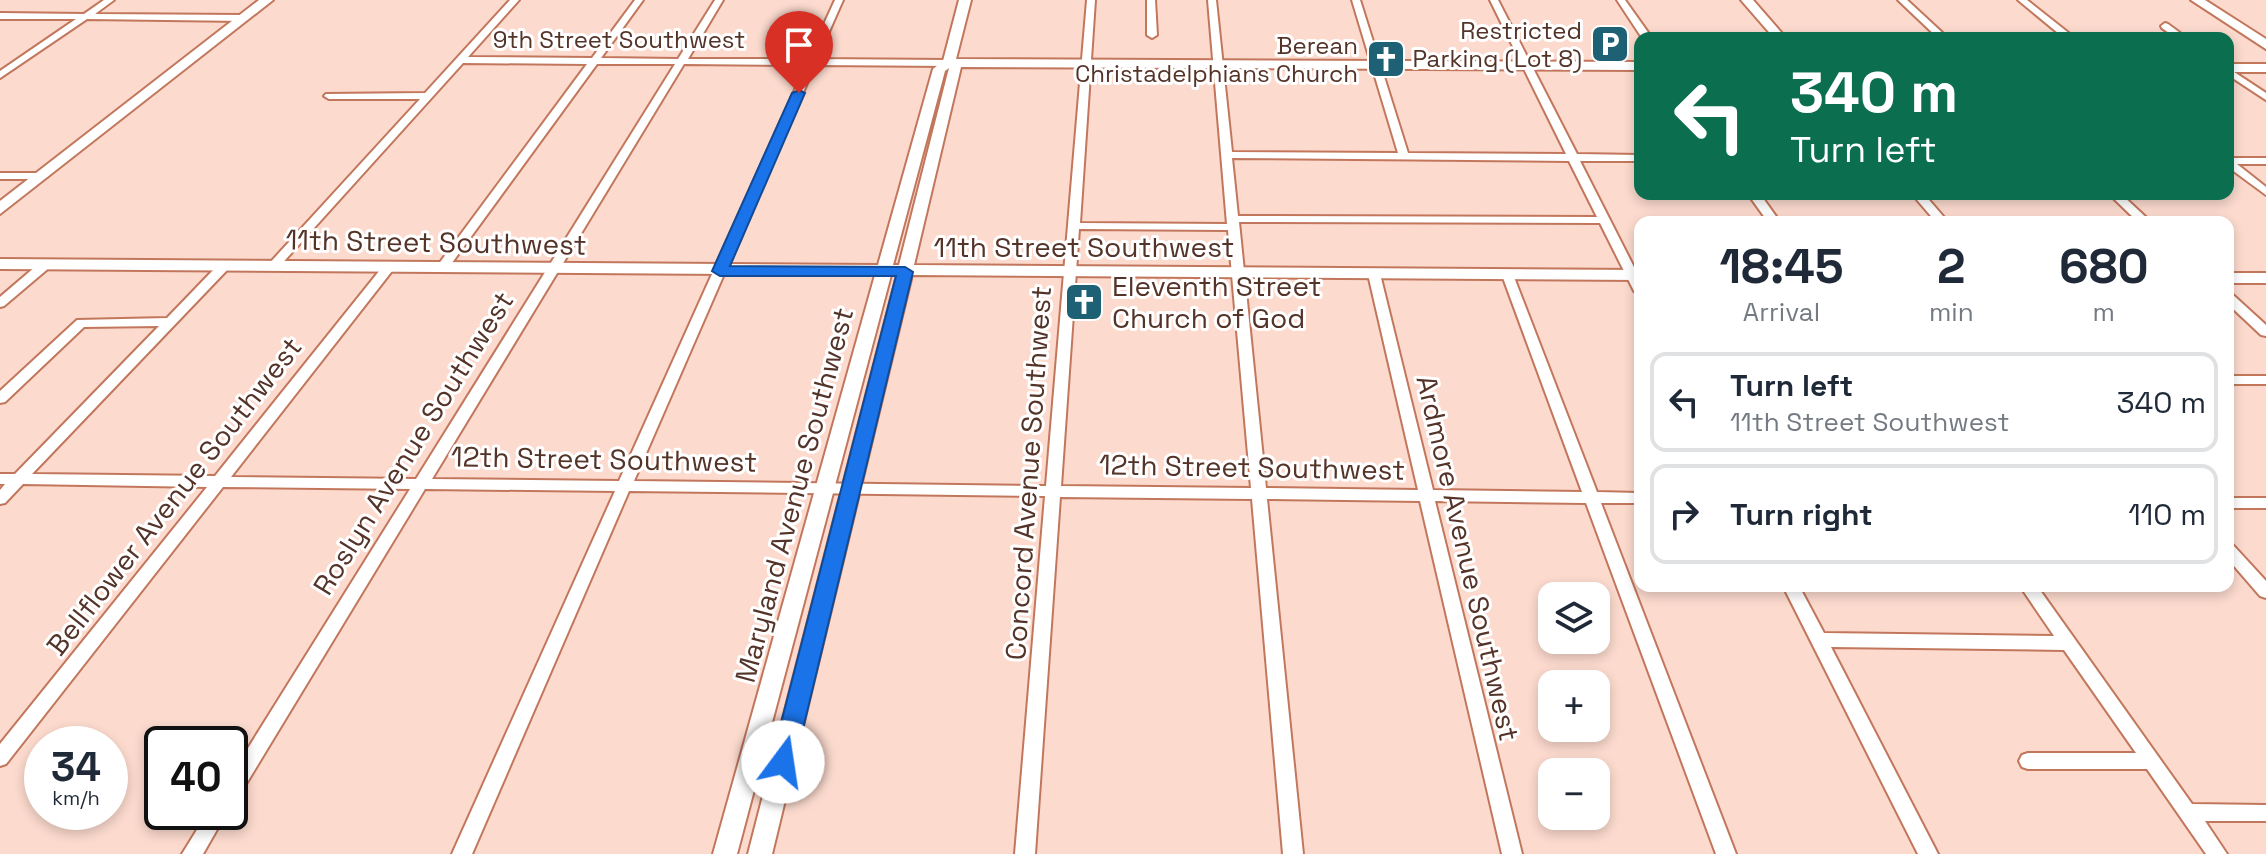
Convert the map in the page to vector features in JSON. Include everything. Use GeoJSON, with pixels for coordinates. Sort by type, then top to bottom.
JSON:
{"type":"FeatureCollection","features":[{"type":"Feature","properties":{"kind":"main road"},"geometry":{"type":"LineString","coordinates":[[0,209],[267,0]]}},
{"type":"Feature","properties":{"kind":"main road"},"geometry":{"type":"LineString","coordinates":[[2197,0],[2266,45]]}},
{"type":"Feature","properties":{"kind":"street"},"geometry":{"type":"LineString","coordinates":[[0,75],[110,0]]}},
{"type":"Feature","properties":{"kind":"street"},"geometry":{"type":"LineString","coordinates":[[273,266],[515,0]]}},
{"type":"Feature","properties":{"kind":"street"},"geometry":{"type":"LineString","coordinates":[[442,268],[639,0]]}},
{"type":"Feature","properties":{"kind":"street","name":"Roslyn Avenue Southwest"},"geometry":{"type":"LineString","coordinates":[[248,764],[719,0]]}},
{"type":"Feature","properties":{"kind":"street"},"geometry":{"type":"LineString","coordinates":[[462,854],[839,0]]}},
{"type":"Feature","properties":{"kind":"street","name":"Maryland Avenue Southwest"},"geometry":{"type":"LineString","coordinates":[[725,854],[939,69],[949,63],[965,0]]}},
{"type":"Feature","properties":{"kind":"street","name":"Concord Avenue Southwest"},"geometry":{"type":"LineString","coordinates":[[1025,854],[1091,0]]}},
{"type":"Feature","properties":{"kind":"street"},"geometry":{"type":"LineString","coordinates":[[1151,0],[1152,35]]}},
{"type":"Feature","properties":{"kind":"street"},"geometry":{"type":"LineString","coordinates":[[1212,0],[1293,854]]}},
{"type":"Feature","properties":{"kind":"street"},"geometry":{"type":"LineString","coordinates":[[1356,0],[1404,156]]}},
{"type":"Feature","properties":{"kind":"street"},"geometry":{"type":"LineString","coordinates":[[1494,0],[1634,271]]}},
{"type":"Feature","properties":{"kind":"street"},"geometry":{"type":"LineString","coordinates":[[1621,0],[1643,32]]}},
{"type":"Feature","properties":{"kind":"street"},"geometry":{"type":"LineString","coordinates":[[1747,0],[1775,32]]}},
{"type":"Feature","properties":{"kind":"street"},"geometry":{"type":"LineString","coordinates":[[1902,0],[1937,32]]}},
{"type":"Feature","properties":{"kind":"street"},"geometry":{"type":"LineString","coordinates":[[2022,0],[2062,32]]}},
{"type":"Feature","properties":{"kind":"street"},"geometry":{"type":"LineString","coordinates":[[0,16],[244,18]]}},
{"type":"Feature","properties":{"kind":"street"},"geometry":{"type":"LineString","coordinates":[[2165,26],[2174,32]]}},
{"type":"Feature","properties":{"kind":"street","name":"9th Street Southwest"},"geometry":{"type":"LineString","coordinates":[[461,60],[1634,66]]}},
{"type":"Feature","properties":{"kind":"street","name":"Maryland Avenue Southwest"},"geometry":{"type":"LineString","coordinates":[[760,854],[956,68],[949,63]]}},
{"type":"Feature","properties":{"kind":"street"},"geometry":{"type":"LineString","coordinates":[[2234,70],[2266,68]]}},
{"type":"Feature","properties":{"kind":"street"},"geometry":{"type":"LineString","coordinates":[[2234,74],[2266,97]]}},
{"type":"Feature","properties":{"kind":"street"},"geometry":{"type":"LineString","coordinates":[[329,96],[428,96]]}},
{"type":"Feature","properties":{"kind":"street"},"geometry":{"type":"LineString","coordinates":[[1226,155],[1634,158]]}},
{"type":"Feature","properties":{"kind":"street"},"geometry":{"type":"LineString","coordinates":[[2234,161],[2266,161]]}},
{"type":"Feature","properties":{"kind":"street"},"geometry":{"type":"LineString","coordinates":[[2234,166],[2266,192]]}},
{"type":"Feature","properties":{"kind":"street"},"geometry":{"type":"LineString","coordinates":[[0,176],[43,176]]}},
{"type":"Feature","properties":{"kind":"street"},"geometry":{"type":"LineString","coordinates":[[1923,200],[1937,216]]}},
{"type":"Feature","properties":{"kind":"street"},"geometry":{"type":"LineString","coordinates":[[2121,200],[2139,216]]}},
{"type":"Feature","properties":{"kind":"street"},"geometry":{"type":"LineString","coordinates":[[1073,226],[1605,220]]}},
{"type":"Feature","properties":{"kind":"street","name":"11th Street Southwest"},"geometry":{"type":"LineString","coordinates":[[0,264],[1634,275]]}},
{"type":"Feature","properties":{"kind":"street"},"geometry":{"type":"LineString","coordinates":[[0,303],[46,264]]}},
{"type":"Feature","properties":{"kind":"street"},"geometry":{"type":"LineString","coordinates":[[0,499],[224,266]]}},
{"type":"Feature","properties":{"kind":"street","name":"Bellflower Avenue Southwest"},"geometry":{"type":"LineString","coordinates":[[0,758],[388,268]]}},
{"type":"Feature","properties":{"kind":"street","name":"Ardmore Avenue Southwest"},"geometry":{"type":"LineString","coordinates":[[1374,274],[1512,854]]}},
{"type":"Feature","properties":{"kind":"street"},"geometry":{"type":"LineString","coordinates":[[1508,275],[1726,854]]}},
{"type":"Feature","properties":{"kind":"street"},"geometry":{"type":"LineString","coordinates":[[2234,278],[2266,278]]}},
{"type":"Feature","properties":{"kind":"street"},"geometry":{"type":"LineString","coordinates":[[2234,303],[2266,332]]}},
{"type":"Feature","properties":{"kind":"street"},"geometry":{"type":"LineString","coordinates":[[0,399],[81,323],[170,322]]}},
{"type":"Feature","properties":{"kind":"street"},"geometry":{"type":"LineString","coordinates":[[2234,380],[2266,380]]}},
{"type":"Feature","properties":{"kind":"street","name":"12th Street Southwest"},"geometry":{"type":"LineString","coordinates":[[0,479],[1634,498]]}},
{"type":"Feature","properties":{"kind":"street"},"geometry":{"type":"LineString","coordinates":[[2234,503],[2266,503]]}},
{"type":"Feature","properties":{"kind":"street"},"geometry":{"type":"LineString","coordinates":[[2234,556],[2266,592]]}},
{"type":"Feature","properties":{"kind":"street"},"geometry":{"type":"LineString","coordinates":[[1794,592],[1928,854]]}},
{"type":"Feature","properties":{"kind":"street"},"geometry":{"type":"LineString","coordinates":[[2032,592],[2217,854]]}},
{"type":"Feature","properties":{"kind":"street"},"geometry":{"type":"LineString","coordinates":[[1819,640],[2068,643]]}},
{"type":"Feature","properties":{"kind":"street"},"geometry":{"type":"LineString","coordinates":[[2028,761],[2151,761]]}},
{"type":"Feature","properties":{"kind":"street"},"geometry":{"type":"LineString","coordinates":[[2187,812],[2266,813]]}},
{"type":"Feature","properties":{"kind":"street"},"geometry":{"type":"LineString","coordinates":[[192,854],[207,830]]}},
{"type":"Feature","properties":{"kind":"place","name":"Restricted Parking (Lot 8)"},"geometry":{"type":"Point","coordinates":[1610,44]}},
{"type":"Feature","properties":{"kind":"place","name":"Berean Christadelphians Church"},"geometry":{"type":"Point","coordinates":[1386,59]}},
{"type":"Feature","properties":{"kind":"place","name":"Eleventh Street Church of God"},"geometry":{"type":"Point","coordinates":[1084,302]}},
{"type":"Feature","properties":{"kind":"route"},"geometry":{"type":"LineString","coordinates":[[783,762],[905,272],[720,271],[799,93]]}}]}
